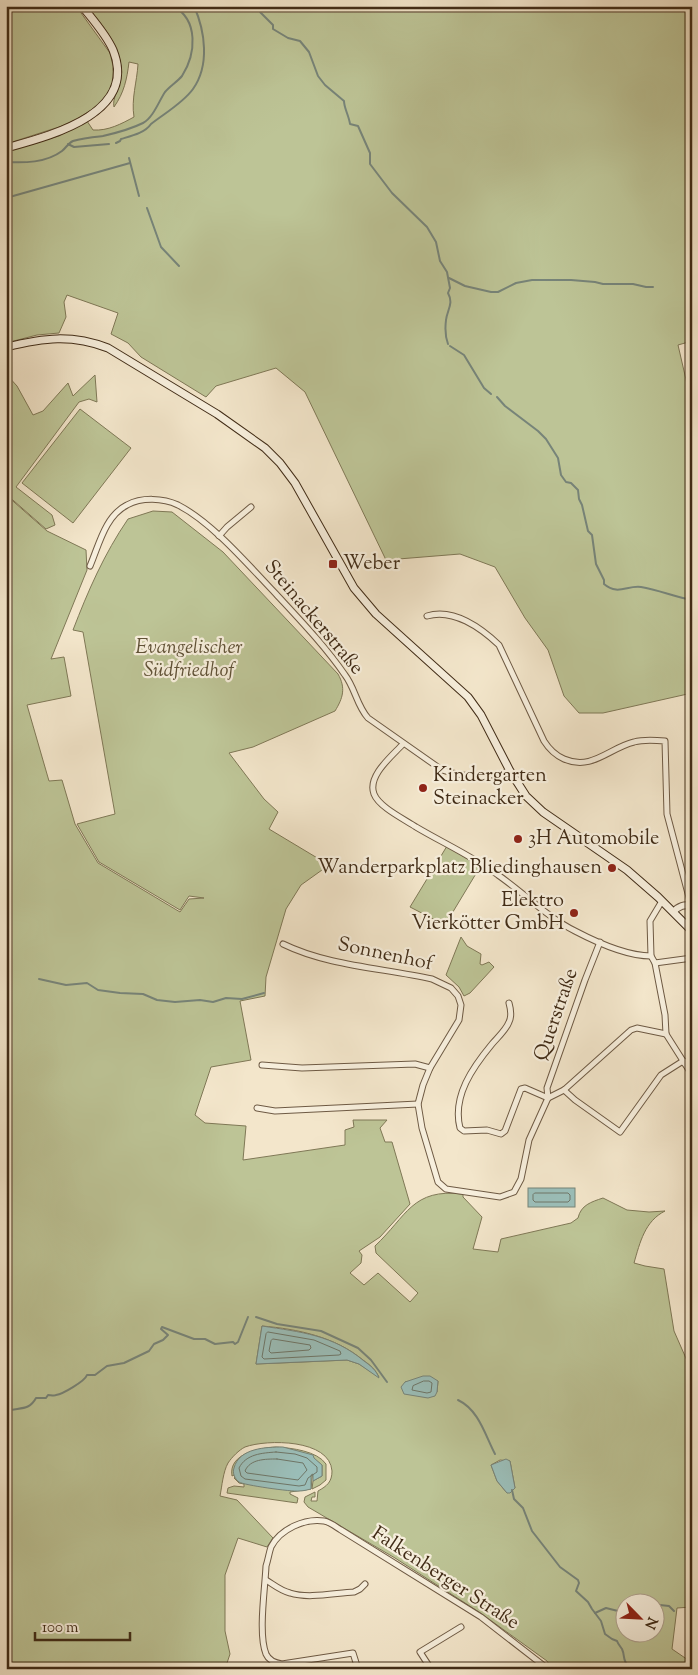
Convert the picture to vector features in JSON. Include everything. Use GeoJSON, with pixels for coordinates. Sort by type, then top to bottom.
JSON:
{"type":"FeatureCollection","features":[{"type":"Feature","properties":{"kind":"main road"},"geometry":{"type":"LineString","coordinates":[[6,148],[47,136],[71,126],[98,110],[111,96],[115,87],[117,73],[114,54],[105,36],[82,6]]}},
{"type":"Feature","properties":{"kind":"main road"},"geometry":{"type":"LineString","coordinates":[[6,347],[53,338],[70,338],[88,341],[108,348],[218,414],[265,448],[280,463],[295,483],[354,588],[376,614],[468,697],[481,715],[521,789],[534,804],[627,870],[692,931]]}},
{"type":"Feature","properties":{"kind":"street","name":"Steinackerstraße"},"geometry":{"type":"LineString","coordinates":[[90,566],[112,518],[117,512],[134,502],[154,500],[176,504],[219,536],[292,611],[346,675],[363,713],[403,744],[442,770],[455,774],[482,777],[510,771]]}},
{"type":"Feature","properties":{"kind":"street"},"geometry":{"type":"LineString","coordinates":[[219,536],[227,526],[251,507]]}},
{"type":"Feature","properties":{"kind":"street"},"geometry":{"type":"LineString","coordinates":[[427,616],[442,614],[461,618],[499,645],[506,656],[544,741],[552,751],[564,758],[582,763],[592,761],[635,741],[665,741],[667,814],[690,901],[690,906],[678,907],[673,912]]}},
{"type":"Feature","properties":{"kind":"street"},"geometry":{"type":"LineString","coordinates":[[403,744],[374,779],[373,792],[380,803],[497,874],[553,918],[575,931],[629,952],[651,956]]}},
{"type":"Feature","properties":{"kind":"street"},"geometry":{"type":"LineString","coordinates":[[662,901],[650,921],[651,956],[655,963],[665,1015],[666,1034],[692,1075]]}},
{"type":"Feature","properties":{"kind":"street","name":"Querstraße"},"geometry":{"type":"LineString","coordinates":[[441,1187],[500,1197],[514,1192],[521,1179],[529,1140],[548,1098],[547,1088],[600,942]]}},
{"type":"Feature","properties":{"kind":"street","name":"Sonnenhof"},"geometry":{"type":"LineString","coordinates":[[283,944],[308,954],[332,960],[432,979],[450,988],[459,998],[460,1016],[430,1068],[422,1085],[418,1104],[424,1137],[441,1187]]}},
{"type":"Feature","properties":{"kind":"street"},"geometry":{"type":"LineString","coordinates":[[655,963],[692,958]]}},
{"type":"Feature","properties":{"kind":"street"},"geometry":{"type":"LineString","coordinates":[[509,1003],[511,1015],[508,1025],[477,1063],[462,1091],[459,1105],[460,1130],[487,1130],[501,1134],[505,1130],[521,1089],[525,1088],[548,1098],[564,1090],[631,1030],[637,1028],[666,1034]]}},
{"type":"Feature","properties":{"kind":"street"},"geometry":{"type":"LineString","coordinates":[[564,1090],[574,1100],[620,1132],[661,1075],[692,1058]]}},
{"type":"Feature","properties":{"kind":"street"},"geometry":{"type":"LineString","coordinates":[[262,1065],[302,1068],[415,1064],[430,1068]]}},
{"type":"Feature","properties":{"kind":"street"},"geometry":{"type":"LineString","coordinates":[[258,1108],[275,1111],[418,1104]]}},
{"type":"Feature","properties":{"kind":"street","name":"Falkenberger Straße"},"geometry":{"type":"LineString","coordinates":[[266,1580],[268,1555],[277,1540],[298,1524],[321,1521],[332,1524],[482,1617],[548,1669]]}},
{"type":"Feature","properties":{"kind":"street"},"geometry":{"type":"LineString","coordinates":[[266,1580],[279,1589],[291,1594],[302,1595],[354,1592],[365,1584]]}},
{"type":"Feature","properties":{"kind":"street"},"geometry":{"type":"LineString","coordinates":[[266,1580],[263,1636],[268,1658],[273,1662],[282,1664],[353,1654],[358,1669]]}},
{"type":"Feature","properties":{"kind":"street"},"geometry":{"type":"LineString","coordinates":[[431,1669],[420,1652],[461,1626]]}},
{"type":"Feature","properties":{"kind":"green space"},"geometry":{"type":"Polygon","coordinates":[[[6,6],[76,6],[110,53],[113,66],[113,81],[109,92],[96,107],[80,117],[62,126],[6,144],[6,6]]]}},
{"type":"Feature","properties":{"kind":"green space"},"geometry":{"type":"Polygon","coordinates":[[[87,6],[692,6],[692,341],[678,345],[687,384],[692,389],[692,693],[603,713],[579,713],[564,696],[548,650],[525,618],[495,567],[460,554],[386,560],[305,392],[276,368],[216,386],[206,397],[141,357],[128,343],[111,334],[118,313],[67,295],[64,302],[66,317],[59,333],[37,335],[6,343],[6,151],[59,136],[87,121],[93,130],[99,130],[134,117],[133,110],[138,64],[129,62],[124,86],[114,107],[114,100],[120,81],[120,60],[112,40],[87,6]]]}},
{"type":"Feature","properties":{"kind":"green space"},"geometry":{"type":"Polygon","coordinates":[[[6,374],[17,386],[33,415],[43,411],[68,383],[73,396],[95,375],[97,402],[89,399],[79,402],[16,487],[52,515],[55,525],[46,529],[6,494],[6,374]]]}},
{"type":"Feature","properties":{"kind":"green space"},"geometry":{"type":"Polygon","coordinates":[[[80,409],[131,448],[73,523],[22,483],[80,409]]]}},
{"type":"Feature","properties":{"kind":"green space","name":"Evangelischer Südfriedhof"},"geometry":{"type":"Polygon","coordinates":[[[6,495],[47,531],[86,550],[87,570],[51,659],[64,657],[71,696],[27,705],[49,781],[62,780],[75,824],[98,863],[180,912],[189,899],[204,898],[189,896],[180,910],[99,862],[77,824],[115,814],[83,632],[73,630],[97,573],[128,519],[153,511],[172,512],[223,552],[338,674],[342,684],[342,697],[335,711],[253,747],[229,753],[264,799],[278,812],[269,829],[329,865],[301,885],[286,909],[266,977],[265,996],[240,1001],[251,1060],[211,1067],[195,1115],[205,1123],[246,1126],[243,1160],[345,1145],[345,1130],[354,1127],[353,1120],[387,1120],[380,1128],[385,1142],[392,1142],[410,1204],[380,1237],[359,1251],[362,1255],[361,1263],[350,1273],[364,1285],[378,1273],[410,1302],[418,1293],[376,1253],[375,1246],[412,1206],[432,1195],[446,1193],[463,1194],[463,1197],[482,1217],[473,1249],[498,1252],[501,1239],[571,1223],[578,1218],[584,1207],[603,1198],[627,1210],[665,1211],[658,1215],[648,1226],[641,1240],[634,1263],[664,1269],[674,1331],[692,1372],[692,1607],[677,1608],[672,1649],[691,1662],[692,1669],[646,1669],[635,1666],[634,1669],[552,1669],[547,1661],[479,1612],[395,1558],[308,1507],[304,1502],[305,1497],[315,1492],[315,1497],[312,1497],[311,1501],[317,1501],[318,1491],[330,1481],[332,1475],[329,1460],[321,1453],[309,1447],[296,1444],[268,1443],[245,1447],[238,1452],[226,1467],[220,1496],[237,1500],[273,1538],[267,1547],[238,1538],[225,1575],[225,1631],[230,1654],[225,1669],[6,1669],[6,495]],[[262,1326],[256,1364],[347,1360],[359,1364],[379,1377],[368,1364],[340,1345],[302,1332],[262,1326]],[[438,1381],[405,1382],[437,1392],[438,1381]],[[500,1460],[491,1465],[497,1481],[507,1493],[515,1488],[510,1461],[500,1460]]]}},
{"type":"Feature","properties":{"kind":"green space"},"geometry":{"type":"Polygon","coordinates":[[[447,846],[480,867],[445,925],[410,907],[447,846]]]}},
{"type":"Feature","properties":{"kind":"green space"},"geometry":{"type":"Polygon","coordinates":[[[461,937],[467,946],[481,954],[480,964],[489,962],[494,967],[470,993],[464,996],[459,987],[446,975],[461,937]]]}},
{"type":"Feature","properties":{"kind":"green space"},"geometry":{"type":"Polygon","coordinates":[[[276,1447],[296,1449],[317,1456],[326,1464],[326,1480],[312,1489],[313,1481],[322,1476],[322,1465],[314,1459],[311,1489],[290,1492],[290,1494],[298,1498],[297,1503],[227,1493],[228,1488],[234,1486],[244,1487],[244,1484],[239,1483],[234,1478],[234,1475],[232,1476],[232,1468],[240,1457],[254,1451],[276,1447]]]}},
{"type":"Feature","properties":{"kind":"water"},"geometry":{"type":"Polygon","coordinates":[[[528,1188],[575,1188],[575,1207],[528,1207],[528,1188]]]}},
{"type":"Feature","properties":{"kind":"water"},"geometry":{"type":"Polygon","coordinates":[[[262,1326],[316,1336],[340,1345],[375,1370],[379,1378],[359,1364],[347,1360],[256,1364],[262,1326]]]}},
{"type":"Feature","properties":{"kind":"water"},"geometry":{"type":"Polygon","coordinates":[[[423,1376],[430,1376],[438,1381],[435,1396],[428,1398],[404,1394],[401,1387],[405,1382],[423,1376]]]}},
{"type":"Feature","properties":{"kind":"water"},"geometry":{"type":"Polygon","coordinates":[[[283,1447],[313,1455],[322,1465],[322,1476],[313,1481],[313,1474],[311,1475],[311,1489],[295,1491],[268,1488],[242,1483],[235,1478],[234,1468],[241,1456],[254,1450],[283,1447]]]}},
{"type":"Feature","properties":{"kind":"water"},"geometry":{"type":"Polygon","coordinates":[[[506,1459],[510,1461],[515,1488],[510,1493],[507,1493],[497,1481],[491,1465],[506,1459]]]}},
{"type":"Feature","properties":{"kind":"waterway"},"geometry":{"type":"LineString","coordinates":[[120,6],[124,8],[131,6]]}},
{"type":"Feature","properties":{"kind":"waterway"},"geometry":{"type":"LineString","coordinates":[[6,162],[27,162],[49,158],[62,151],[73,141],[118,132],[147,121],[165,92],[182,76],[190,58],[192,48],[191,28],[181,12],[173,6]]}},
{"type":"Feature","properties":{"kind":"waterway"},"geometry":{"type":"LineString","coordinates":[[116,143],[121,139],[145,130],[174,108],[193,89],[198,80],[204,59],[201,26],[194,6]]}},
{"type":"Feature","properties":{"kind":"waterway"},"geometry":{"type":"LineString","coordinates":[[257,6],[260,12],[273,25],[273,29],[288,38],[300,41],[309,52],[318,76],[325,85],[344,101],[350,124],[358,126],[370,153],[370,164],[392,193],[427,227],[436,242],[440,261],[447,272],[450,288],[448,293],[450,304],[445,326],[448,344]]}},
{"type":"Feature","properties":{"kind":"waterway"},"geometry":{"type":"LineString","coordinates":[[68,144],[74,147],[109,144]]}},
{"type":"Feature","properties":{"kind":"waterway"},"geometry":{"type":"LineString","coordinates":[[129,158],[139,196]]}},
{"type":"Feature","properties":{"kind":"waterway"},"geometry":{"type":"LineString","coordinates":[[6,198],[130,163]]}},
{"type":"Feature","properties":{"kind":"waterway"},"geometry":{"type":"LineString","coordinates":[[147,208],[161,247],[179,266]]}},
{"type":"Feature","properties":{"kind":"waterway"},"geometry":{"type":"LineString","coordinates":[[449,278],[465,286],[491,292],[498,292],[516,283],[532,280],[571,280],[653,287]]}},
{"type":"Feature","properties":{"kind":"waterway"},"geometry":{"type":"LineString","coordinates":[[450,346],[464,355],[484,388],[491,394]]}},
{"type":"Feature","properties":{"kind":"waterway"},"geometry":{"type":"LineString","coordinates":[[497,397],[505,406],[546,439],[558,458],[561,475],[566,482],[571,483],[578,490],[588,531],[592,535],[596,564],[604,584],[618,590],[641,587],[692,600]]}},
{"type":"Feature","properties":{"kind":"waterway"},"geometry":{"type":"LineString","coordinates":[[39,979],[66,985],[87,983],[98,990],[143,994],[157,1000],[175,1002],[200,1000],[213,1002],[226,998],[242,999],[264,993]]}},
{"type":"Feature","properties":{"kind":"waterway"},"geometry":{"type":"LineString","coordinates":[[6,1411],[27,1407],[36,1398],[46,1398],[48,1395],[59,1394],[78,1384],[87,1375],[95,1375],[107,1366],[124,1363],[149,1351],[154,1344],[163,1340],[168,1335],[161,1329],[162,1327],[194,1339],[205,1339],[215,1344],[233,1342],[235,1344],[238,1342],[248,1317]]}},
{"type":"Feature","properties":{"kind":"waterway"},"geometry":{"type":"LineString","coordinates":[[256,1317],[277,1324],[321,1331],[358,1348],[371,1360],[387,1382]]}},
{"type":"Feature","properties":{"kind":"waterway"},"geometry":{"type":"LineString","coordinates":[[458,1400],[465,1404],[476,1416],[495,1454]]}},
{"type":"Feature","properties":{"kind":"waterway"},"geometry":{"type":"LineString","coordinates":[[512,1490],[514,1499],[523,1508],[532,1531],[560,1567],[578,1580],[579,1583],[576,1591],[588,1602],[601,1621],[605,1634],[617,1641],[630,1669]]}},
{"type":"Feature","properties":{"kind":"waterway"},"geometry":{"type":"LineString","coordinates":[[666,1606],[674,1611]]}},
{"type":"Feature","properties":{"kind":"waterway"},"geometry":{"type":"LineString","coordinates":[[595,1613],[606,1608],[616,1610]]}},
{"type":"Feature","properties":{"kind":"waterway"},"geometry":{"type":"LineString","coordinates":[[662,1669],[667,1668]]}},
{"type":"Feature","properties":{"kind":"place","name":"Weber"},"geometry":{"type":"Point","coordinates":[333,564]}},
{"type":"Feature","properties":{"kind":"place","name":"Kindergarten Steinacker"},"geometry":{"type":"Point","coordinates":[423,788]}},
{"type":"Feature","properties":{"kind":"place","name":"3H Automobile"},"geometry":{"type":"Point","coordinates":[518,839]}},
{"type":"Feature","properties":{"kind":"place","name":"Wanderparkplatz Bliedinghausen"},"geometry":{"type":"Point","coordinates":[612,868]}},
{"type":"Feature","properties":{"kind":"place","name":"Elektro Vierkötter GmbH"},"geometry":{"type":"Point","coordinates":[574,913]}}]}
